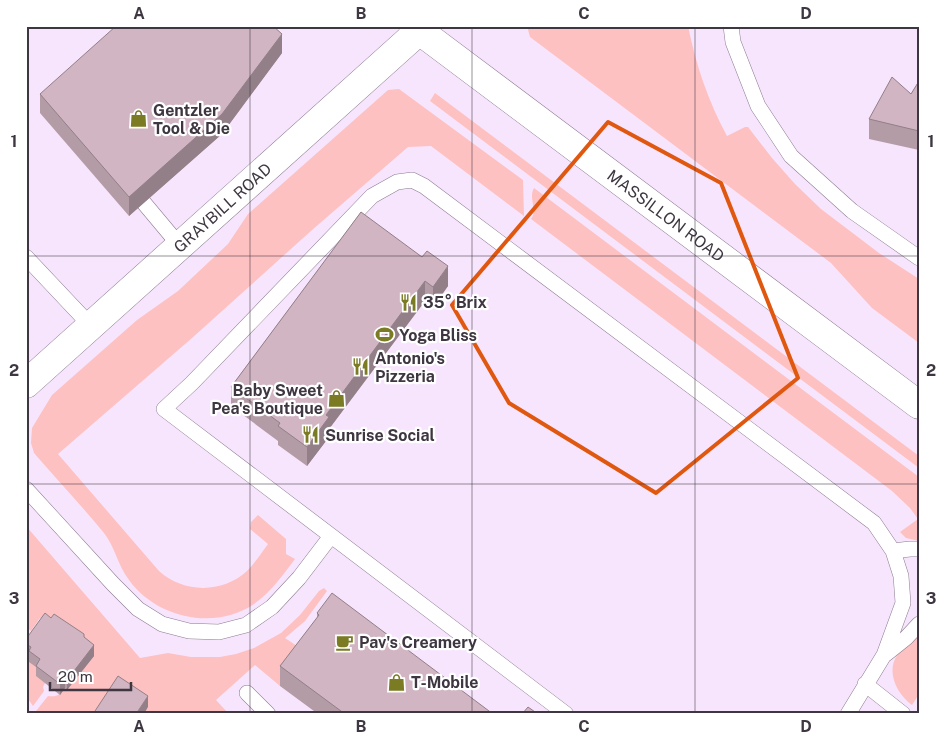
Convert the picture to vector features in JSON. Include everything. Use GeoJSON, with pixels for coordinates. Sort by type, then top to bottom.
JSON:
{"type":"FeatureCollection","features":[{"type":"Feature","properties":{"kind":"main road","name":"GRAYBILL ROAD"},"geometry":{"type":"LineString","coordinates":[[26,384],[180,246],[416,29]]}},
{"type":"Feature","properties":{"kind":"main road","name":"MASSILLON ROAD"},"geometry":{"type":"LineString","coordinates":[[416,29],[919,405]]}},
{"type":"Feature","properties":{"kind":"lane"},"geometry":{"type":"LineString","coordinates":[[731,26],[733,42],[758,106],[791,156],[852,211],[919,258]]}},
{"type":"Feature","properties":{"kind":"lane"},"geometry":{"type":"LineString","coordinates":[[566,714],[164,409],[192,383],[372,196],[397,182],[412,180],[424,186],[874,523],[893,551],[901,576],[903,603],[884,654],[848,714]]}},
{"type":"Feature","properties":{"kind":"lane"},"geometry":{"type":"LineString","coordinates":[[144,203],[180,246]]}},
{"type":"Feature","properties":{"kind":"lane"},"geometry":{"type":"LineString","coordinates":[[26,257],[91,326]]}},
{"type":"Feature","properties":{"kind":"lane"},"geometry":{"type":"LineString","coordinates":[[26,488],[112,584],[138,609],[162,624],[189,631],[219,632],[246,625],[272,607],[331,536]]}},
{"type":"Feature","properties":{"kind":"lane"},"geometry":{"type":"LineString","coordinates":[[893,551],[919,549]]}},
{"type":"Feature","properties":{"kind":"lane"},"geometry":{"type":"LineString","coordinates":[[884,654],[906,638],[919,624]]}},
{"type":"Feature","properties":{"kind":"lane"},"geometry":{"type":"LineString","coordinates":[[866,684],[903,714]]}},
{"type":"Feature","properties":{"kind":"lane"},"geometry":{"type":"LineString","coordinates":[[247,692],[268,714]]}},
{"type":"Feature","properties":{"kind":"highlighted area"},"geometry":{"type":"Polygon","coordinates":[[[608,122],[721,183],[798,378],[656,493],[509,403],[452,305],[608,122]]]}},
{"type":"Feature","properties":{"kind":"shaded area"},"geometry":{"type":"Polygon","coordinates":[[[527,26],[688,26],[703,82],[727,136],[748,127],[795,184],[821,209],[879,253],[919,279],[919,343],[872,308],[831,263],[530,37],[527,26]]]}},
{"type":"Feature","properties":{"kind":"shaded area"},"geometry":{"type":"Polygon","coordinates":[[[399,89],[523,180],[524,216],[431,146],[408,147],[58,454],[159,571],[179,584],[191,587],[214,587],[237,579],[247,571],[268,544],[250,529],[251,522],[258,515],[286,539],[286,554],[295,559],[271,589],[254,604],[239,612],[222,617],[204,618],[187,616],[154,604],[129,580],[104,533],[34,453],[31,443],[32,428],[52,395],[137,320],[178,291],[228,244],[248,214],[388,90],[399,89]]]}},
{"type":"Feature","properties":{"kind":"shaded area"},"geometry":{"type":"Polygon","coordinates":[[[435,93],[919,456],[919,468],[430,101],[435,93]]]}},
{"type":"Feature","properties":{"kind":"shaded area"},"geometry":{"type":"Polygon","coordinates":[[[534,188],[919,477],[919,541],[906,538],[900,532],[918,519],[910,508],[892,491],[531,219],[534,212],[532,192],[534,188]]]}},
{"type":"Feature","properties":{"kind":"shaded area"},"geometry":{"type":"Polygon","coordinates":[[[26,526],[140,658],[168,653],[191,657],[220,657],[254,648],[281,633],[300,615],[319,591],[324,588],[327,591],[305,621],[285,638],[306,652],[280,686],[255,665],[216,700],[229,714],[144,714],[148,707],[100,714],[38,714],[36,711],[48,696],[58,695],[65,688],[68,690],[52,627],[40,618],[31,631],[26,627],[26,526]]]}},
{"type":"Feature","properties":{"kind":"shaded area"},"geometry":{"type":"Polygon","coordinates":[[[919,636],[919,694],[912,705],[902,695],[894,682],[893,668],[894,661],[900,651],[919,636]]]}},
{"type":"Feature","properties":{"kind":"shaded area"},"geometry":{"type":"Polygon","coordinates":[[[26,655],[40,670],[45,683],[44,691],[33,706],[26,696],[26,655]]]}},
{"type":"Feature","properties":{"kind":"building","name":"Gentzler Tool & Die"},"geometry":{"type":"Polygon","coordinates":[[[116,26],[273,26],[282,34],[222,114],[129,197],[40,94],[116,26]]]}},
{"type":"Feature","properties":{"kind":"building"},"geometry":{"type":"Polygon","coordinates":[[[892,77],[911,94],[919,81],[919,131],[869,119],[892,77]]]}},
{"type":"Feature","properties":{"kind":"building"},"geometry":{"type":"Polygon","coordinates":[[[361,212],[422,257],[427,251],[448,266],[433,287],[425,281],[326,415],[329,417],[307,447],[278,426],[280,423],[231,387],[361,212]]]}},
{"type":"Feature","properties":{"kind":"building"},"geometry":{"type":"Polygon","coordinates":[[[332,593],[493,714],[345,714],[280,666],[319,615],[317,613],[332,593]]]}},
{"type":"Feature","properties":{"kind":"building"},"geometry":{"type":"Polygon","coordinates":[[[45,613],[51,618],[54,614],[84,634],[84,637],[94,645],[67,680],[65,678],[60,684],[36,666],[40,659],[29,651],[31,647],[26,644],[26,639],[45,613]]]}},
{"type":"Feature","properties":{"kind":"building"},"geometry":{"type":"Polygon","coordinates":[[[118,676],[148,696],[136,714],[99,714],[95,711],[118,676]]]}},
{"type":"Feature","properties":{"kind":"building"},"geometry":{"type":"Polygon","coordinates":[[[528,707],[538,714],[522,714],[528,707]]]}},
{"type":"Feature","properties":{"kind":"place","name":"Gentzler Tool & Die"},"geometry":{"type":"Point","coordinates":[139,119]}},
{"type":"Feature","properties":{"kind":"place","name":"35° Brix"},"geometry":{"type":"Point","coordinates":[409,302]}},
{"type":"Feature","properties":{"kind":"place","name":"Yoga Bliss"},"geometry":{"type":"Point","coordinates":[385,335]}},
{"type":"Feature","properties":{"kind":"place","name":"Antonio's Pizzeria"},"geometry":{"type":"Point","coordinates":[361,367]}},
{"type":"Feature","properties":{"kind":"place","name":"Baby Sweet Pea's Boutique"},"geometry":{"type":"Point","coordinates":[337,399]}},
{"type":"Feature","properties":{"kind":"place","name":"Sunrise Social"},"geometry":{"type":"Point","coordinates":[311,435]}},
{"type":"Feature","properties":{"kind":"place","name":"Pav's Creamery"},"geometry":{"type":"Point","coordinates":[345,642]}},
{"type":"Feature","properties":{"kind":"place","name":"T-Mobile"},"geometry":{"type":"Point","coordinates":[397,682]}}]}
